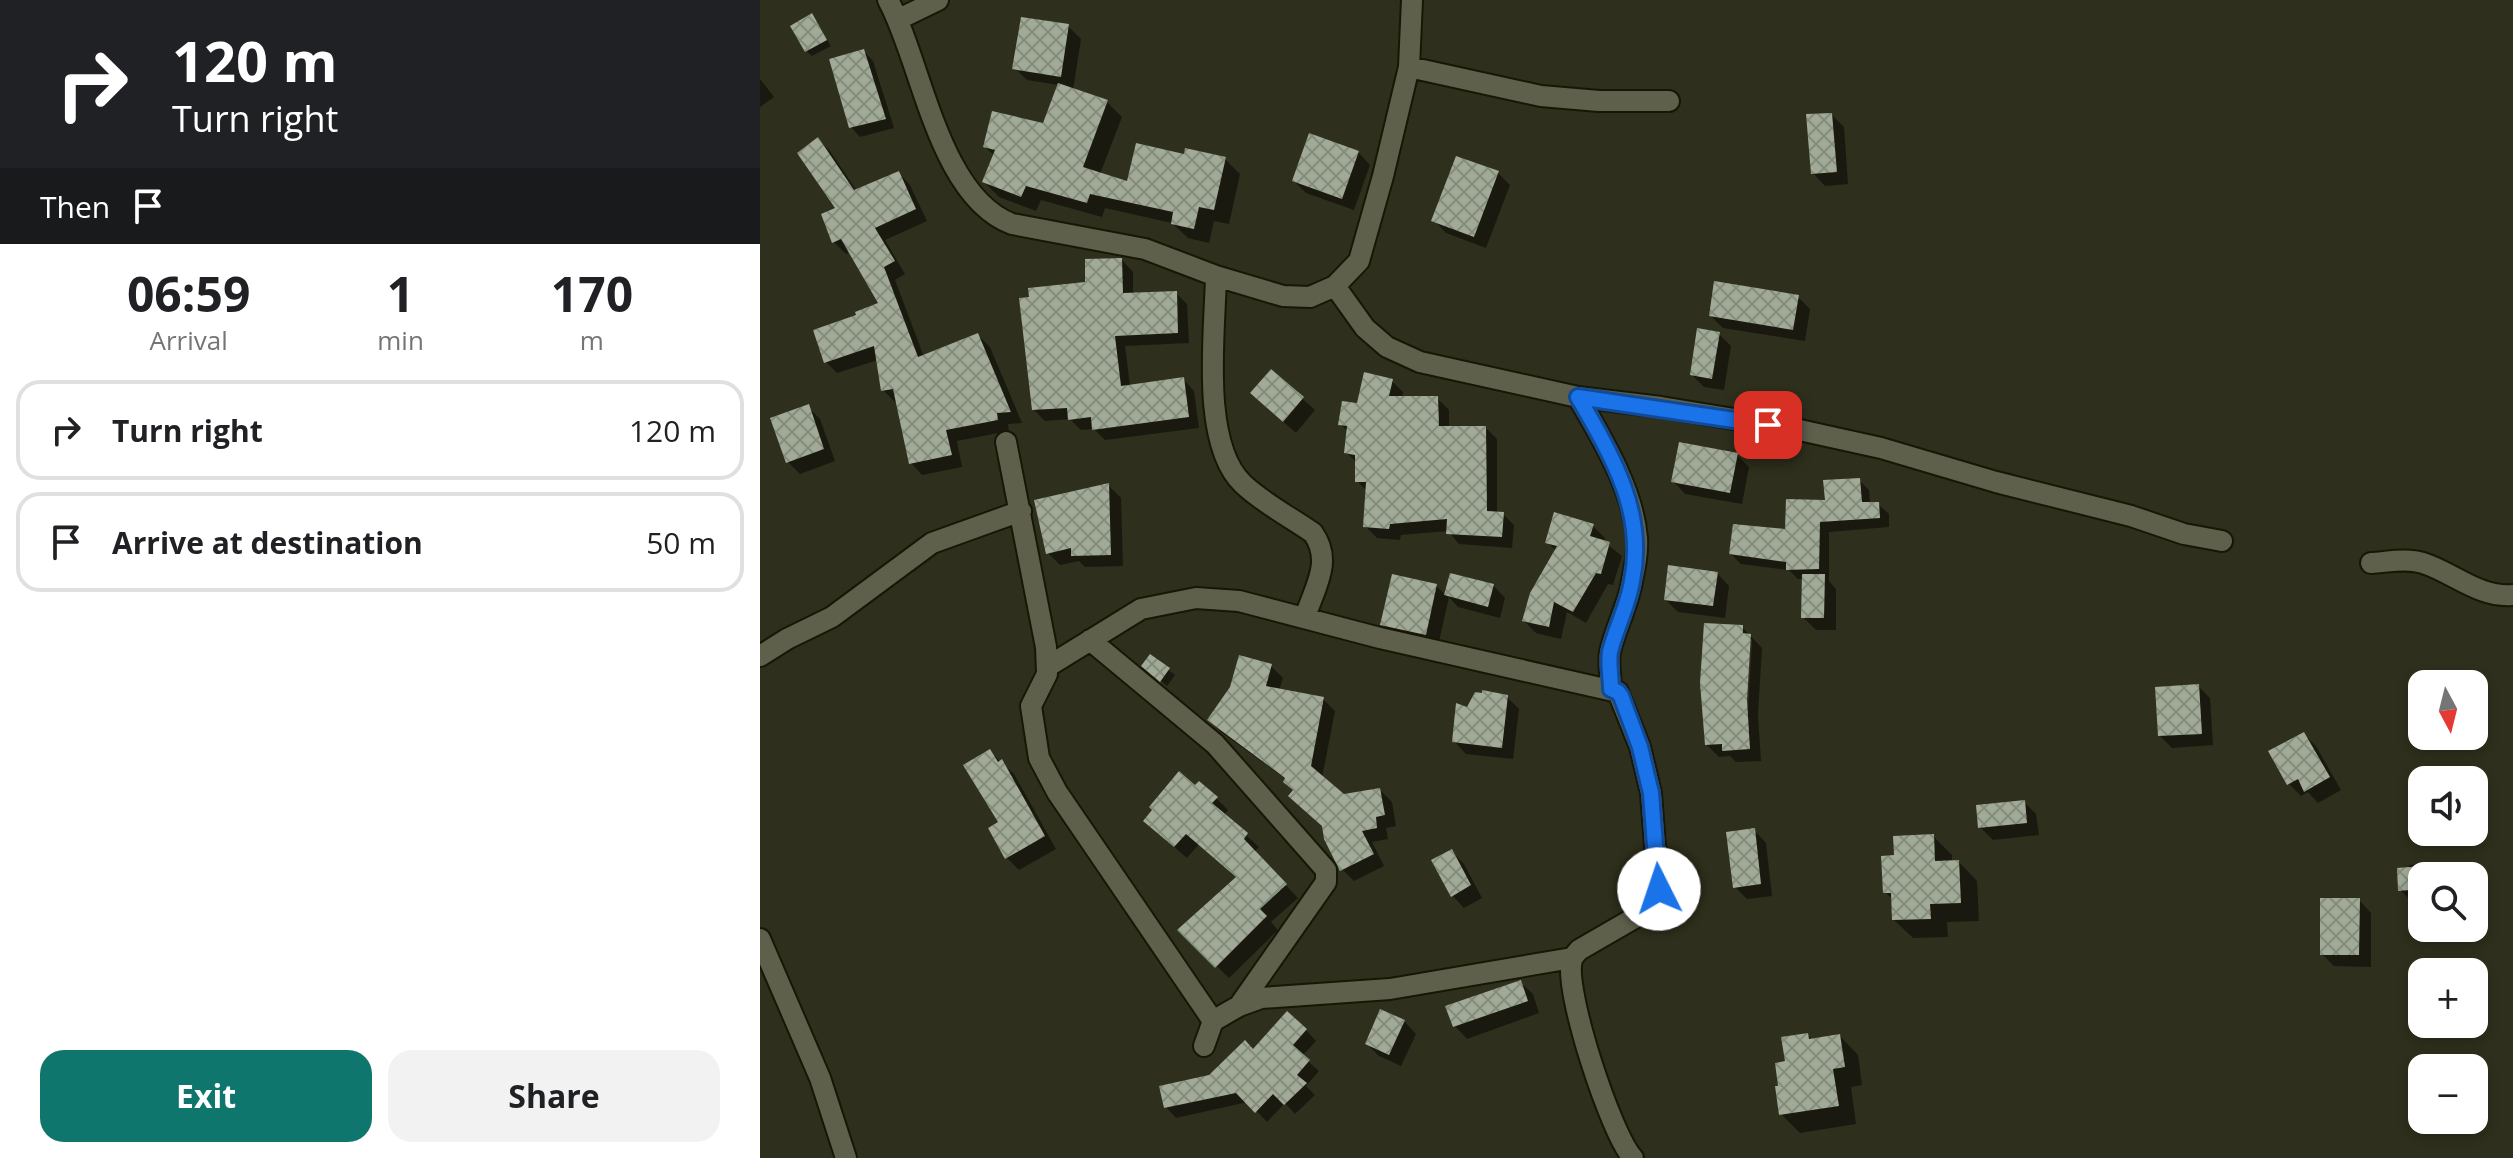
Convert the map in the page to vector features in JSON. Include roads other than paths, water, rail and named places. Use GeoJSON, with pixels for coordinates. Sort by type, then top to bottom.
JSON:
{"type":"FeatureCollection","features":[{"type":"Feature","properties":{"kind":"street"},"geometry":{"type":"LineString","coordinates":[[888,0],[899,19],[918,80],[953,163],[987,210],[1012,224],[1145,249],[1216,276],[1283,296],[1310,297],[1335,286],[1359,261],[1409,67],[1412,0]]}},
{"type":"Feature","properties":{"kind":"street"},"geometry":{"type":"LineString","coordinates":[[899,19],[938,0]]}},
{"type":"Feature","properties":{"kind":"street"},"geometry":{"type":"LineString","coordinates":[[1409,67],[1541,96],[1599,101],[1669,101]]}},
{"type":"Feature","properties":{"kind":"street"},"geometry":{"type":"LineString","coordinates":[[1216,276],[1212,400],[1222,451],[1241,482],[1313,533],[1321,544],[1325,560],[1305,617]]}},
{"type":"Feature","properties":{"kind":"street"},"geometry":{"type":"LineString","coordinates":[[1335,286],[1365,328],[1387,347],[1420,362],[1578,397],[1795,429],[1881,448],[2022,489],[2131,516],[2184,534],[2222,541]]}},
{"type":"Feature","properties":{"kind":"street"},"geometry":{"type":"LineString","coordinates":[[1578,397],[1619,477],[1634,518],[1637,542],[1623,619],[1610,653],[1611,689]]}},
{"type":"Feature","properties":{"kind":"street"},"geometry":{"type":"LineString","coordinates":[[1006,442],[1036,586],[1047,667],[1044,681],[1031,706],[1039,758],[1047,777],[1213,1021]]}},
{"type":"Feature","properties":{"kind":"street"},"geometry":{"type":"LineString","coordinates":[[760,656],[832,617],[932,543],[1021,511]]}},
{"type":"Feature","properties":{"kind":"street"},"geometry":{"type":"LineString","coordinates":[[2371,563],[2418,561],[2479,591],[2513,595]]}},
{"type":"Feature","properties":{"kind":"street"},"geometry":{"type":"LineString","coordinates":[[1047,667],[1141,609],[1196,598],[1239,601],[1380,638],[1611,689],[1621,696],[1640,747],[1651,793],[1655,846],[1662,876],[1655,900],[1643,913],[1589,944],[1572,958],[1390,989],[1261,998],[1213,1021],[1204,1046]]}},
{"type":"Feature","properties":{"kind":"street"},"geometry":{"type":"LineString","coordinates":[[1090,640],[1215,744],[1326,870],[1326,882],[1239,1006]]}},
{"type":"Feature","properties":{"kind":"street"},"geometry":{"type":"LineString","coordinates":[[760,939],[820,1078],[846,1158]]}},
{"type":"Feature","properties":{"kind":"street"},"geometry":{"type":"LineString","coordinates":[[1572,958],[1577,1015],[1601,1091],[1627,1155]]}}]}
